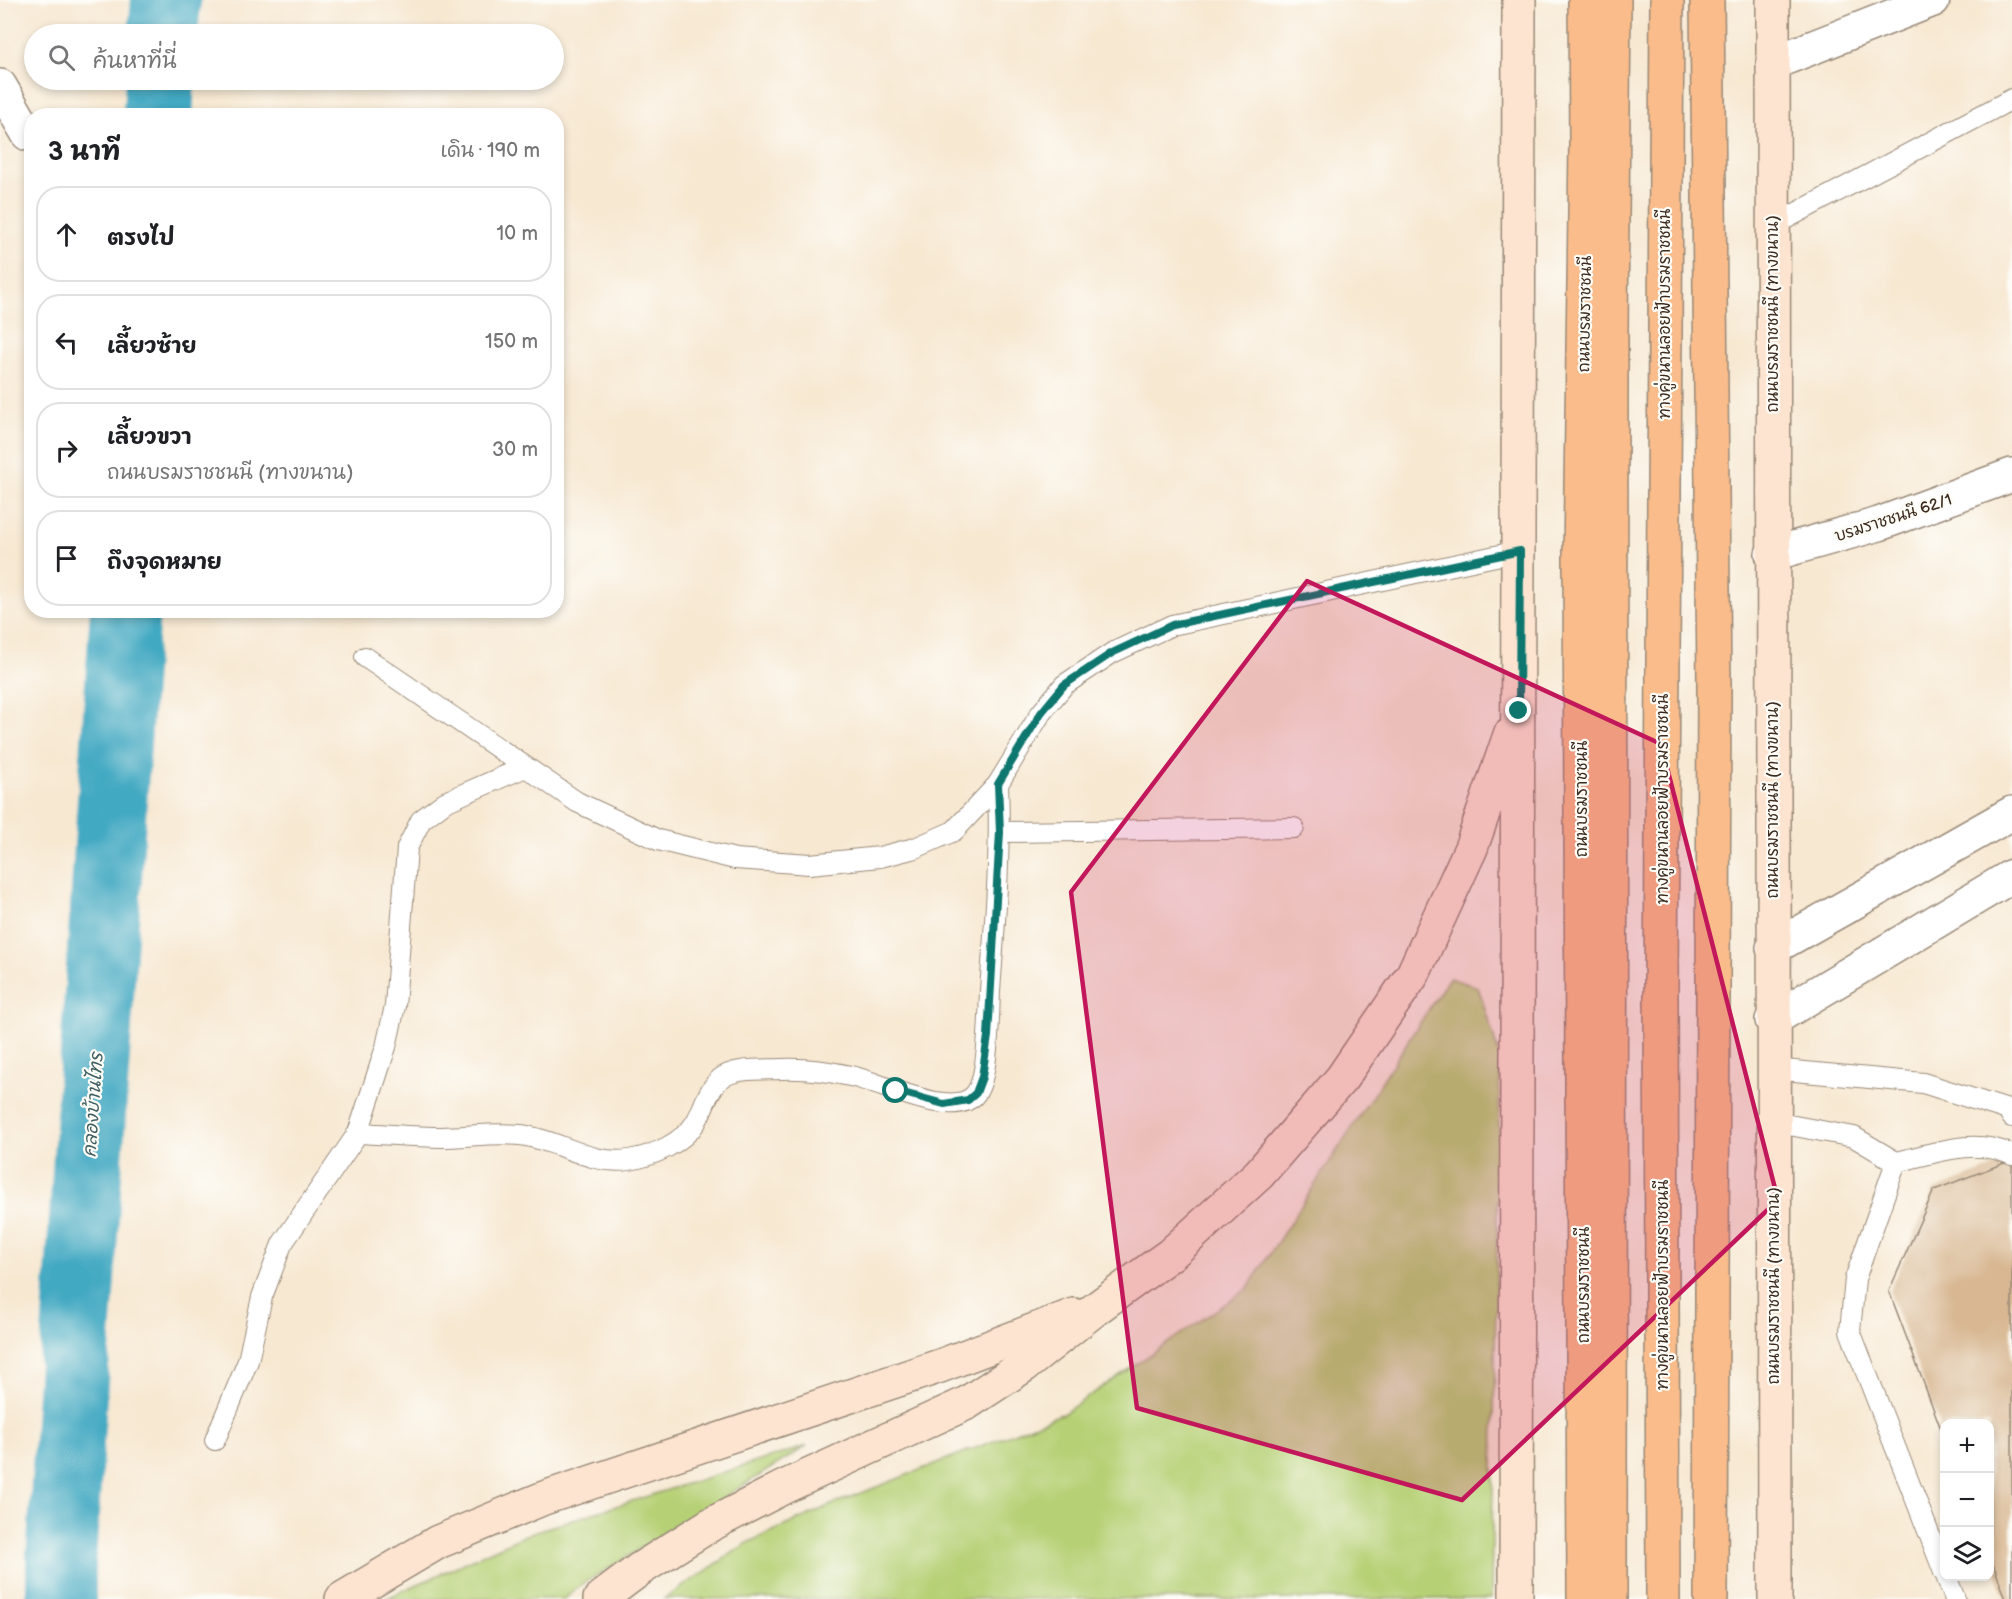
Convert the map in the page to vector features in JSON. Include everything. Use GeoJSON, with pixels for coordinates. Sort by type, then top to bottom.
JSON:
{"type":"FeatureCollection","features":[{"type":"Feature","properties":{"kind":"main road"},"geometry":{"type":"LineString","coordinates":[[1516,1599],[1520,551],[1519,0]]}},
{"type":"Feature","properties":{"kind":"main road","name":"ถนนบรมราชชนนี"},"geometry":{"type":"LineString","coordinates":[[1584,1599],[1580,555],[1586,0]]}},
{"type":"Feature","properties":{"kind":"main road"},"geometry":{"type":"LineString","coordinates":[[1610,1599],[1611,367],[1614,0]]}},
{"type":"Feature","properties":{"kind":"main road","name":"ทางคู่ขนานลอยฟ้าบรมราชชนนี"},"geometry":{"type":"LineString","coordinates":[[1663,1599],[1661,981],[1667,0]]}},
{"type":"Feature","properties":{"kind":"main road"},"geometry":{"type":"LineString","coordinates":[[1707,0],[1714,684],[1711,1599]]}},
{"type":"Feature","properties":{"kind":"main road","name":"ถนนบรมราชชนนี (ทางขนาน)"},"geometry":{"type":"LineString","coordinates":[[1773,0],[1772,1020],[1775,1599]]}},
{"type":"Feature","properties":{"kind":"main road"},"geometry":{"type":"LineString","coordinates":[[600,1599],[640,1569],[710,1525],[784,1487],[967,1403],[1025,1365],[1098,1306],[1171,1254],[1259,1174],[1342,1078],[1413,974],[1471,848],[1519,711]]}},
{"type":"Feature","properties":{"kind":"main road"},"geometry":{"type":"LineString","coordinates":[[342,1599],[438,1542],[544,1498],[940,1366],[1098,1306]]}},
{"type":"Feature","properties":{"kind":"street"},"geometry":{"type":"LineString","coordinates":[[1773,63],[1933,0]]}},
{"type":"Feature","properties":{"kind":"street"},"geometry":{"type":"LineString","coordinates":[[0,86],[24,129]]}},
{"type":"Feature","properties":{"kind":"street","name":"บรมราชชนนี 62/1"},"geometry":{"type":"LineString","coordinates":[[1772,554],[1879,524],[2012,475]]}},
{"type":"Feature","properties":{"kind":"street"},"geometry":{"type":"LineString","coordinates":[[1773,948],[2012,813]]}},
{"type":"Feature","properties":{"kind":"street"},"geometry":{"type":"LineString","coordinates":[[1772,1020],[2012,876]]}},
{"type":"Feature","properties":{"kind":"lane"},"geometry":{"type":"LineString","coordinates":[[1772,226],[2012,99]]}},
{"type":"Feature","properties":{"kind":"lane"},"geometry":{"type":"LineString","coordinates":[[365,657],[523,768],[577,802],[658,840],[735,859],[810,864],[880,857],[915,848],[954,831],[998,784],[1041,713],[1064,685],[1112,653],[1172,625],[1520,551]]}},
{"type":"Feature","properties":{"kind":"lane"},"geometry":{"type":"LineString","coordinates":[[215,1440],[248,1361],[262,1297],[282,1244],[358,1133],[386,1047],[395,1006],[407,848],[421,819],[445,802],[523,768]]}},
{"type":"Feature","properties":{"kind":"lane"},"geometry":{"type":"LineString","coordinates":[[358,1133],[441,1137],[517,1135],[544,1139],[604,1161],[630,1160],[662,1149],[683,1136],[695,1122],[710,1091],[722,1078],[741,1071],[801,1070],[855,1077],[944,1104],[968,1100],[976,1093],[982,1077],[988,1036],[1000,832],[998,784]]}},
{"type":"Feature","properties":{"kind":"lane"},"geometry":{"type":"LineString","coordinates":[[1000,832],[1294,828]]}},
{"type":"Feature","properties":{"kind":"lane"},"geometry":{"type":"LineString","coordinates":[[1773,1069],[1923,1083],[2008,1110],[2012,1117]]}},
{"type":"Feature","properties":{"kind":"lane"},"geometry":{"type":"LineString","coordinates":[[1773,1122],[1854,1137],[1896,1162],[1968,1145],[1997,1148],[2012,1155]]}},
{"type":"Feature","properties":{"kind":"lane"},"geometry":{"type":"LineString","coordinates":[[1896,1162],[1855,1279],[1850,1330],[1940,1562]]}},
{"type":"Feature","properties":{"kind":"lane"},"geometry":{"type":"LineString","coordinates":[[1948,1581],[1955,1599]]}},
{"type":"Feature","properties":{"kind":"highlighted area"},"geometry":{"type":"Polygon","coordinates":[[[1307,581],[1661,744],[1778,1200],[1462,1500],[1137,1408],[1071,892],[1307,581]]]}},
{"type":"Feature","properties":{"kind":"green space"},"geometry":{"type":"Polygon","coordinates":[[[1449,978],[1478,987],[1500,1057],[1491,1599],[664,1599],[749,1542],[831,1505],[1064,1413],[1247,1289],[1449,978]]]}},
{"type":"Feature","properties":{"kind":"green space"},"geometry":{"type":"Polygon","coordinates":[[[807,1446],[575,1589],[565,1599],[385,1599],[530,1533],[807,1446]]]}},
{"type":"Feature","properties":{"kind":"building"},"geometry":{"type":"Polygon","coordinates":[[[2012,1160],[2012,1599],[2006,1599],[1994,1567],[1994,1419],[1940,1419],[1940,1426],[1889,1291],[1934,1190],[2012,1160]]]}},
{"type":"Feature","properties":{"kind":"waterway","name":"คลองบ้านไทร"},"geometry":{"type":"LineString","coordinates":[[164,24],[166,0]]}},
{"type":"Feature","properties":{"kind":"waterway","name":"คลองบ้านไทร"},"geometry":{"type":"LineString","coordinates":[[158,108],[159,90]]}},
{"type":"Feature","properties":{"kind":"waterway","name":"คลองบ้านไทร"},"geometry":{"type":"LineString","coordinates":[[61,1599],[61,1559],[124,618]]}},
{"type":"Feature","properties":{"kind":"route"},"geometry":{"type":"LineString","coordinates":[[896,1091],[944,1104],[968,1100],[976,1093],[982,1077],[988,1036],[1000,832],[998,784],[1041,713],[1064,685],[1112,653],[1172,625],[1520,551],[1519,711]]}}]}
